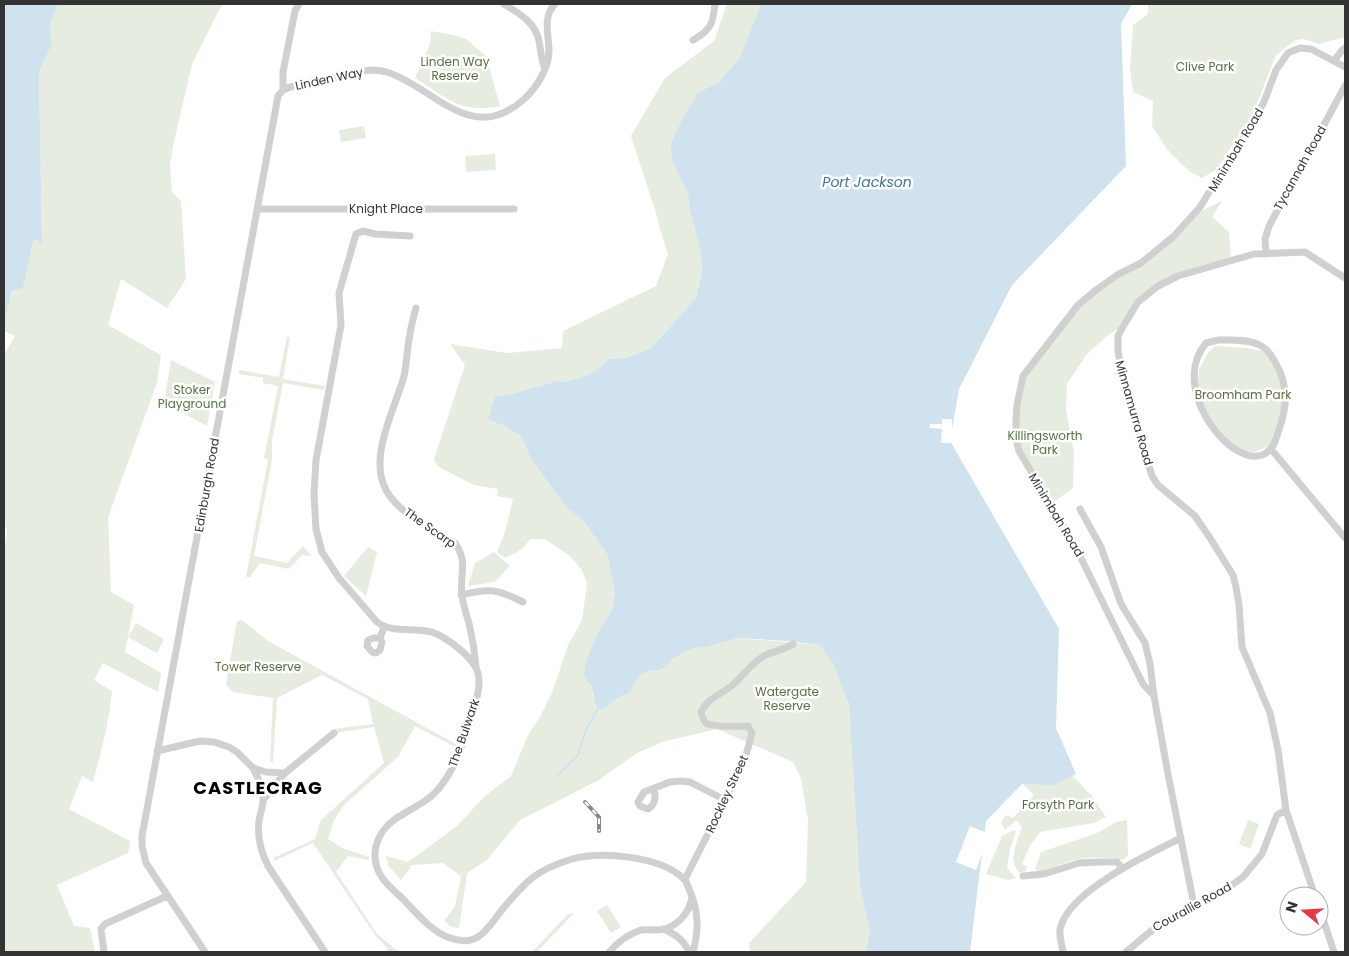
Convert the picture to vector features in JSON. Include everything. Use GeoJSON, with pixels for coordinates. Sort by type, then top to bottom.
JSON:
{"type":"FeatureCollection","features":[{"type":"Feature","properties":{"kind":"street","name":"Edinburgh Road"},"geometry":{"type":"LineString","coordinates":[[205,952],[146,863],[142,846],[143,828],[259,209],[278,96],[283,90],[283,72],[295,11],[299,4]]}},
{"type":"Feature","properties":{"kind":"street"},"geometry":{"type":"LineString","coordinates":[[504,4],[528,20],[536,32],[541,62],[545,69]]}},
{"type":"Feature","properties":{"kind":"street","name":"Linden Way"},"geometry":{"type":"LineString","coordinates":[[283,90],[326,79],[376,70],[401,78],[449,108],[464,114],[477,117],[494,116],[509,110],[524,100],[535,87],[545,69],[549,51],[548,15],[555,4]]}},
{"type":"Feature","properties":{"kind":"street"},"geometry":{"type":"LineString","coordinates":[[693,40],[708,30],[713,22],[716,4]]}},
{"type":"Feature","properties":{"kind":"street","name":"Minimbah Road"},"geometry":{"type":"LineString","coordinates":[[1194,905],[1154,696],[1143,684],[1073,542],[1019,451],[1016,439],[1017,405],[1023,376],[1078,305],[1117,275],[1141,263],[1174,236],[1204,200],[1264,102],[1276,70],[1288,53],[1300,48],[1310,49],[1334,60]]}},
{"type":"Feature","properties":{"kind":"street"},"geometry":{"type":"LineString","coordinates":[[1345,48],[1334,60],[1345,67]]}},
{"type":"Feature","properties":{"kind":"street","name":"Tycannah Road"},"geometry":{"type":"LineString","coordinates":[[1266,254],[1264,240],[1269,226],[1345,86]]}},
{"type":"Feature","properties":{"kind":"street","name":"Knight Place"},"geometry":{"type":"LineString","coordinates":[[259,209],[514,209]]}},
{"type":"Feature","properties":{"kind":"street"},"geometry":{"type":"LineString","coordinates":[[410,236],[382,235],[363,231],[356,234],[339,293],[341,325],[316,460],[314,495],[316,529],[322,552],[339,578],[377,622],[384,627],[392,629],[430,631],[440,635],[462,652],[476,667]]}},
{"type":"Feature","properties":{"kind":"street","name":"Minnamurra Road"},"geometry":{"type":"LineString","coordinates":[[1312,886],[1286,810],[1278,750],[1270,713],[1242,647],[1239,605],[1232,575],[1195,516],[1158,485],[1152,476],[1125,387],[1118,350],[1118,336],[1138,302],[1158,286],[1178,276],[1254,254],[1305,252],[1345,278]]}},
{"type":"Feature","properties":{"kind":"street","name":"The Scarp"},"geometry":{"type":"LineString","coordinates":[[416,308],[409,335],[404,374],[381,450],[380,470],[386,490],[396,503],[408,514],[455,543],[460,550],[463,559],[462,594],[472,635],[476,667]]}},
{"type":"Feature","properties":{"kind":"street"},"geometry":{"type":"LineString","coordinates":[[1218,340],[1257,343],[1270,354],[1278,366],[1284,384],[1286,401],[1281,425],[1271,449],[1266,453],[1253,456],[1238,452],[1228,445],[1207,421],[1197,397],[1193,376],[1198,354],[1206,343],[1218,340]]}},
{"type":"Feature","properties":{"kind":"street"},"geometry":{"type":"LineString","coordinates":[[1271,449],[1345,538]]}},
{"type":"Feature","properties":{"kind":"street"},"geometry":{"type":"LineString","coordinates":[[1080,509],[1101,547],[1121,604],[1145,643],[1154,696]]}},
{"type":"Feature","properties":{"kind":"street"},"geometry":{"type":"LineString","coordinates":[[462,594],[483,589],[500,591],[523,602]]}},
{"type":"Feature","properties":{"kind":"street"},"geometry":{"type":"LineString","coordinates":[[380,638],[384,627]]}},
{"type":"Feature","properties":{"kind":"street","name":"Rockley Street"},"geometry":{"type":"LineString","coordinates":[[685,879],[744,763],[752,733],[748,726],[726,726],[706,723],[702,718],[701,712],[708,701],[731,686],[746,670],[764,656],[793,644]]}},
{"type":"Feature","properties":{"kind":"street","name":"The Bulwark"},"geometry":{"type":"LineString","coordinates":[[476,667],[479,683],[476,702],[452,770],[439,789],[394,820],[384,829],[378,839],[375,850],[375,863],[382,877],[397,893],[434,929],[448,938],[462,941],[475,938],[488,930],[501,911],[532,878],[545,870],[571,860],[597,854],[622,856],[659,865],[685,879]]}},
{"type":"Feature","properties":{"kind":"street"},"geometry":{"type":"LineString","coordinates":[[325,952],[262,854],[259,838],[259,820],[264,800],[285,773],[334,734]]}},
{"type":"Feature","properties":{"kind":"street"},"geometry":{"type":"LineString","coordinates":[[158,752],[200,741],[214,742],[229,747],[237,752],[253,768],[259,780],[264,800]]}},
{"type":"Feature","properties":{"kind":"street"},"geometry":{"type":"LineString","coordinates":[[253,768],[266,772],[285,773]]}},
{"type":"Feature","properties":{"kind":"street"},"geometry":{"type":"LineString","coordinates":[[653,789],[670,782],[690,782],[726,800]]}},
{"type":"Feature","properties":{"kind":"street","name":"Courallie Road"},"geometry":{"type":"LineString","coordinates":[[1126,952],[1154,927],[1224,890],[1243,877],[1262,854],[1277,816],[1286,810]]}},
{"type":"Feature","properties":{"kind":"street"},"geometry":{"type":"LineString","coordinates":[[1063,952],[1060,929],[1069,912],[1093,889],[1122,868],[1181,838]]}},
{"type":"Feature","properties":{"kind":"street"},"geometry":{"type":"LineString","coordinates":[[1023,876],[1044,874],[1079,863],[1117,862],[1122,868]]}},
{"type":"Feature","properties":{"kind":"street"},"geometry":{"type":"LineString","coordinates":[[685,879],[698,915],[698,935],[693,952]]}},
{"type":"Feature","properties":{"kind":"street"},"geometry":{"type":"LineString","coordinates":[[104,952],[101,929],[105,924],[167,896]]}},
{"type":"Feature","properties":{"kind":"street"},"geometry":{"type":"LineString","coordinates":[[609,952],[618,942],[628,936],[641,931],[664,929],[678,922],[689,909],[692,896]]}},
{"type":"Feature","properties":{"kind":"street"},"geometry":{"type":"LineString","coordinates":[[664,929],[676,935],[685,943],[689,952]]}},
{"type":"Feature","properties":{"kind":"street"},"geometry":{"type":"LineString","coordinates":[[1329,936],[1334,952]]}},
{"type":"Feature","properties":{"kind":"green space"},"geometry":{"type":"Polygon","coordinates":[[[58,4],[222,4],[192,64],[170,166],[172,192],[181,201],[186,279],[167,308],[121,279],[108,325],[161,355],[157,383],[108,517],[111,592],[134,605],[125,652],[161,673],[158,692],[103,663],[94,680],[112,691],[104,737],[93,782],[82,776],[69,809],[130,841],[128,853],[57,885],[74,926],[90,928],[95,952],[4,952],[4,551],[7,532],[4,520],[4,355],[15,336],[4,331],[4,323],[12,291],[23,288],[34,239],[42,242],[39,72],[52,44],[50,24],[58,4]]]}},
{"type":"Feature","properties":{"kind":"green space","name":"Watergate Reserve"},"geometry":{"type":"Polygon","coordinates":[[[727,4],[761,4],[740,57],[720,81],[698,93],[672,161],[688,194],[701,253],[702,272],[696,298],[651,348],[626,358],[608,359],[596,371],[580,378],[565,382],[557,381],[495,397],[505,426],[522,437],[530,457],[564,505],[585,523],[607,554],[615,593],[612,610],[598,632],[586,661],[593,696],[608,706],[618,698],[631,692],[641,675],[650,670],[659,670],[666,667],[672,659],[694,648],[707,647],[738,638],[820,645],[834,666],[849,705],[860,888],[870,931],[866,952],[750,952],[749,943],[806,882],[808,820],[801,779],[793,762],[717,729],[662,742],[635,754],[599,780],[520,820],[487,860],[467,873],[459,928],[451,927],[444,921],[455,906],[461,876],[443,863],[412,865],[401,880],[388,865],[386,856],[408,862],[457,826],[484,797],[511,776],[528,735],[540,717],[553,690],[568,645],[582,620],[587,584],[582,570],[570,556],[545,539],[531,539],[519,551],[505,558],[497,552],[505,532],[513,499],[497,496],[498,489],[474,485],[437,466],[434,459],[465,365],[450,344],[507,353],[562,348],[563,331],[656,286],[668,254],[631,136],[665,78],[714,41],[727,4]]]}},
{"type":"Feature","properties":{"kind":"green space","name":"Clive Park"},"geometry":{"type":"Polygon","coordinates":[[[1148,4],[1345,4],[1345,37],[1319,44],[1304,39],[1296,40],[1276,55],[1253,114],[1216,170],[1202,178],[1190,172],[1167,149],[1152,126],[1153,101],[1133,92],[1130,69],[1133,25],[1148,14],[1148,4]]]}},
{"type":"Feature","properties":{"kind":"green space","name":"Linden Way Reserve"},"geometry":{"type":"Polygon","coordinates":[[[431,31],[466,39],[486,56],[500,106],[474,108],[464,106],[445,98],[415,78],[430,44],[431,31]]]}},
{"type":"Feature","properties":{"kind":"green space"},"geometry":{"type":"Polygon","coordinates":[[[364,126],[366,138],[341,142],[339,130],[364,126]]]}},
{"type":"Feature","properties":{"kind":"green space"},"geometry":{"type":"Polygon","coordinates":[[[495,154],[496,170],[466,172],[465,156],[495,154]]]}},
{"type":"Feature","properties":{"kind":"green space","name":"Killingsworth Park"},"geometry":{"type":"Polygon","coordinates":[[[1222,201],[1212,217],[1229,232],[1231,260],[1169,281],[1146,295],[1122,326],[1107,336],[1087,354],[1067,384],[1066,410],[1074,452],[1073,488],[1055,501],[1038,484],[1019,451],[1017,405],[1023,376],[1068,316],[1096,290],[1137,269],[1193,215],[1222,201]]]}},
{"type":"Feature","properties":{"kind":"green space"},"geometry":{"type":"Polygon","coordinates":[[[287,337],[290,337],[283,379],[325,386],[324,390],[283,383],[272,440],[272,460],[254,556],[287,563],[303,546],[312,556],[302,555],[289,569],[260,563],[250,577],[246,577],[268,460],[264,458],[278,386],[263,383],[263,378],[239,374],[239,370],[279,377],[287,337]]]}},
{"type":"Feature","properties":{"kind":"green space","name":"Broomham Park"},"geometry":{"type":"Polygon","coordinates":[[[1215,346],[1263,351],[1274,365],[1287,400],[1279,426],[1269,446],[1255,452],[1240,451],[1209,424],[1197,389],[1199,369],[1208,353],[1215,346]]]}},
{"type":"Feature","properties":{"kind":"green space","name":"Stoker Playground"},"geometry":{"type":"Polygon","coordinates":[[[171,360],[215,382],[207,426],[164,403],[171,360]]]}},
{"type":"Feature","properties":{"kind":"green space"},"geometry":{"type":"Polygon","coordinates":[[[368,547],[377,552],[366,596],[344,576],[368,547]]]}},
{"type":"Feature","properties":{"kind":"green space"},"geometry":{"type":"Polygon","coordinates":[[[494,552],[510,566],[495,582],[468,586],[475,563],[494,552]]]}},
{"type":"Feature","properties":{"kind":"green space","name":"Tower Reserve"},"geometry":{"type":"Polygon","coordinates":[[[242,620],[268,641],[456,744],[455,747],[415,726],[398,757],[344,805],[334,820],[328,839],[344,849],[369,857],[369,860],[348,856],[336,872],[377,934],[399,952],[385,952],[388,949],[375,935],[313,843],[274,861],[273,858],[315,839],[321,820],[384,763],[374,727],[334,733],[334,729],[373,724],[368,699],[322,675],[277,698],[273,762],[270,762],[273,698],[233,692],[226,685],[237,621],[242,620]]]}},
{"type":"Feature","properties":{"kind":"green space"},"geometry":{"type":"Polygon","coordinates":[[[136,623],[164,639],[157,653],[128,637],[136,623]]]}},
{"type":"Feature","properties":{"kind":"green space","name":"Forsyth Park"},"geometry":{"type":"Polygon","coordinates":[[[1071,774],[1091,795],[1106,817],[1094,823],[1040,832],[1030,846],[1022,864],[1027,866],[1026,871],[1020,873],[1014,863],[1014,851],[1022,828],[1017,820],[1005,830],[1001,823],[1006,815],[1013,818],[1034,795],[1022,783],[1071,774]]]}},
{"type":"Feature","properties":{"kind":"green space"},"geometry":{"type":"Polygon","coordinates":[[[1127,820],[1128,855],[1123,860],[1089,858],[1064,863],[1038,872],[1035,869],[1041,852],[1095,834],[1116,822],[1127,820]]]}},
{"type":"Feature","properties":{"kind":"green space"},"geometry":{"type":"Polygon","coordinates":[[[1248,820],[1259,824],[1250,849],[1239,844],[1248,820]]]}},
{"type":"Feature","properties":{"kind":"green space"},"geometry":{"type":"Polygon","coordinates":[[[1014,830],[1016,832],[1010,849],[1007,868],[1016,878],[1008,880],[986,874],[1002,836],[1014,830]]]}},
{"type":"Feature","properties":{"kind":"green space"},"geometry":{"type":"Polygon","coordinates":[[[607,905],[621,927],[611,933],[597,911],[607,905]]]}},
{"type":"Feature","properties":{"kind":"green space"},"geometry":{"type":"Polygon","coordinates":[[[574,913],[537,952],[532,952],[568,914],[574,913]]]}},
{"type":"Feature","properties":{"kind":"water"},"geometry":{"type":"Polygon","coordinates":[[[4,4],[58,4],[50,24],[52,44],[39,72],[42,243],[34,239],[23,288],[12,291],[4,323],[4,4]]]}},
{"type":"Feature","properties":{"kind":"water","name":"Port Jackson"},"geometry":{"type":"Polygon","coordinates":[[[761,4],[1132,4],[1121,24],[1126,166],[1012,285],[959,389],[950,441],[1059,629],[1056,728],[1076,774],[1054,785],[1022,784],[986,821],[970,952],[866,952],[870,931],[860,888],[849,705],[834,666],[820,645],[738,638],[707,647],[694,648],[672,659],[666,667],[659,670],[650,670],[641,675],[631,692],[618,698],[608,706],[602,709],[596,705],[591,685],[584,676],[586,661],[598,632],[612,610],[615,593],[607,554],[585,523],[564,505],[530,457],[522,437],[505,426],[488,419],[495,397],[557,381],[565,382],[580,378],[596,371],[608,359],[626,358],[651,348],[696,298],[702,272],[701,253],[688,194],[672,161],[671,143],[698,93],[720,81],[740,57],[761,4]]]}},
{"type":"Feature","properties":{"kind":"pier"},"geometry":{"type":"Polygon","coordinates":[[[942,419],[952,419],[952,443],[941,443],[942,429],[930,428],[930,424],[942,424],[942,419]]]}},
{"type":"Feature","properties":{"kind":"pier"},"geometry":{"type":"Polygon","coordinates":[[[970,826],[987,833],[986,843],[976,870],[956,862],[970,826]]]}},
{"type":"Feature","properties":{"kind":"waterway"},"geometry":{"type":"LineString","coordinates":[[557,776],[578,755],[586,730],[599,707]]}},
{"type":"Feature","properties":{"kind":"railway"},"geometry":{"type":"LineString","coordinates":[[585,802],[599,817],[599,831]]}},
{"type":"Feature","properties":{"kind":"district","name":"CASTLECRAG"},"geometry":{"type":"Point","coordinates":[258,788]}}]}
